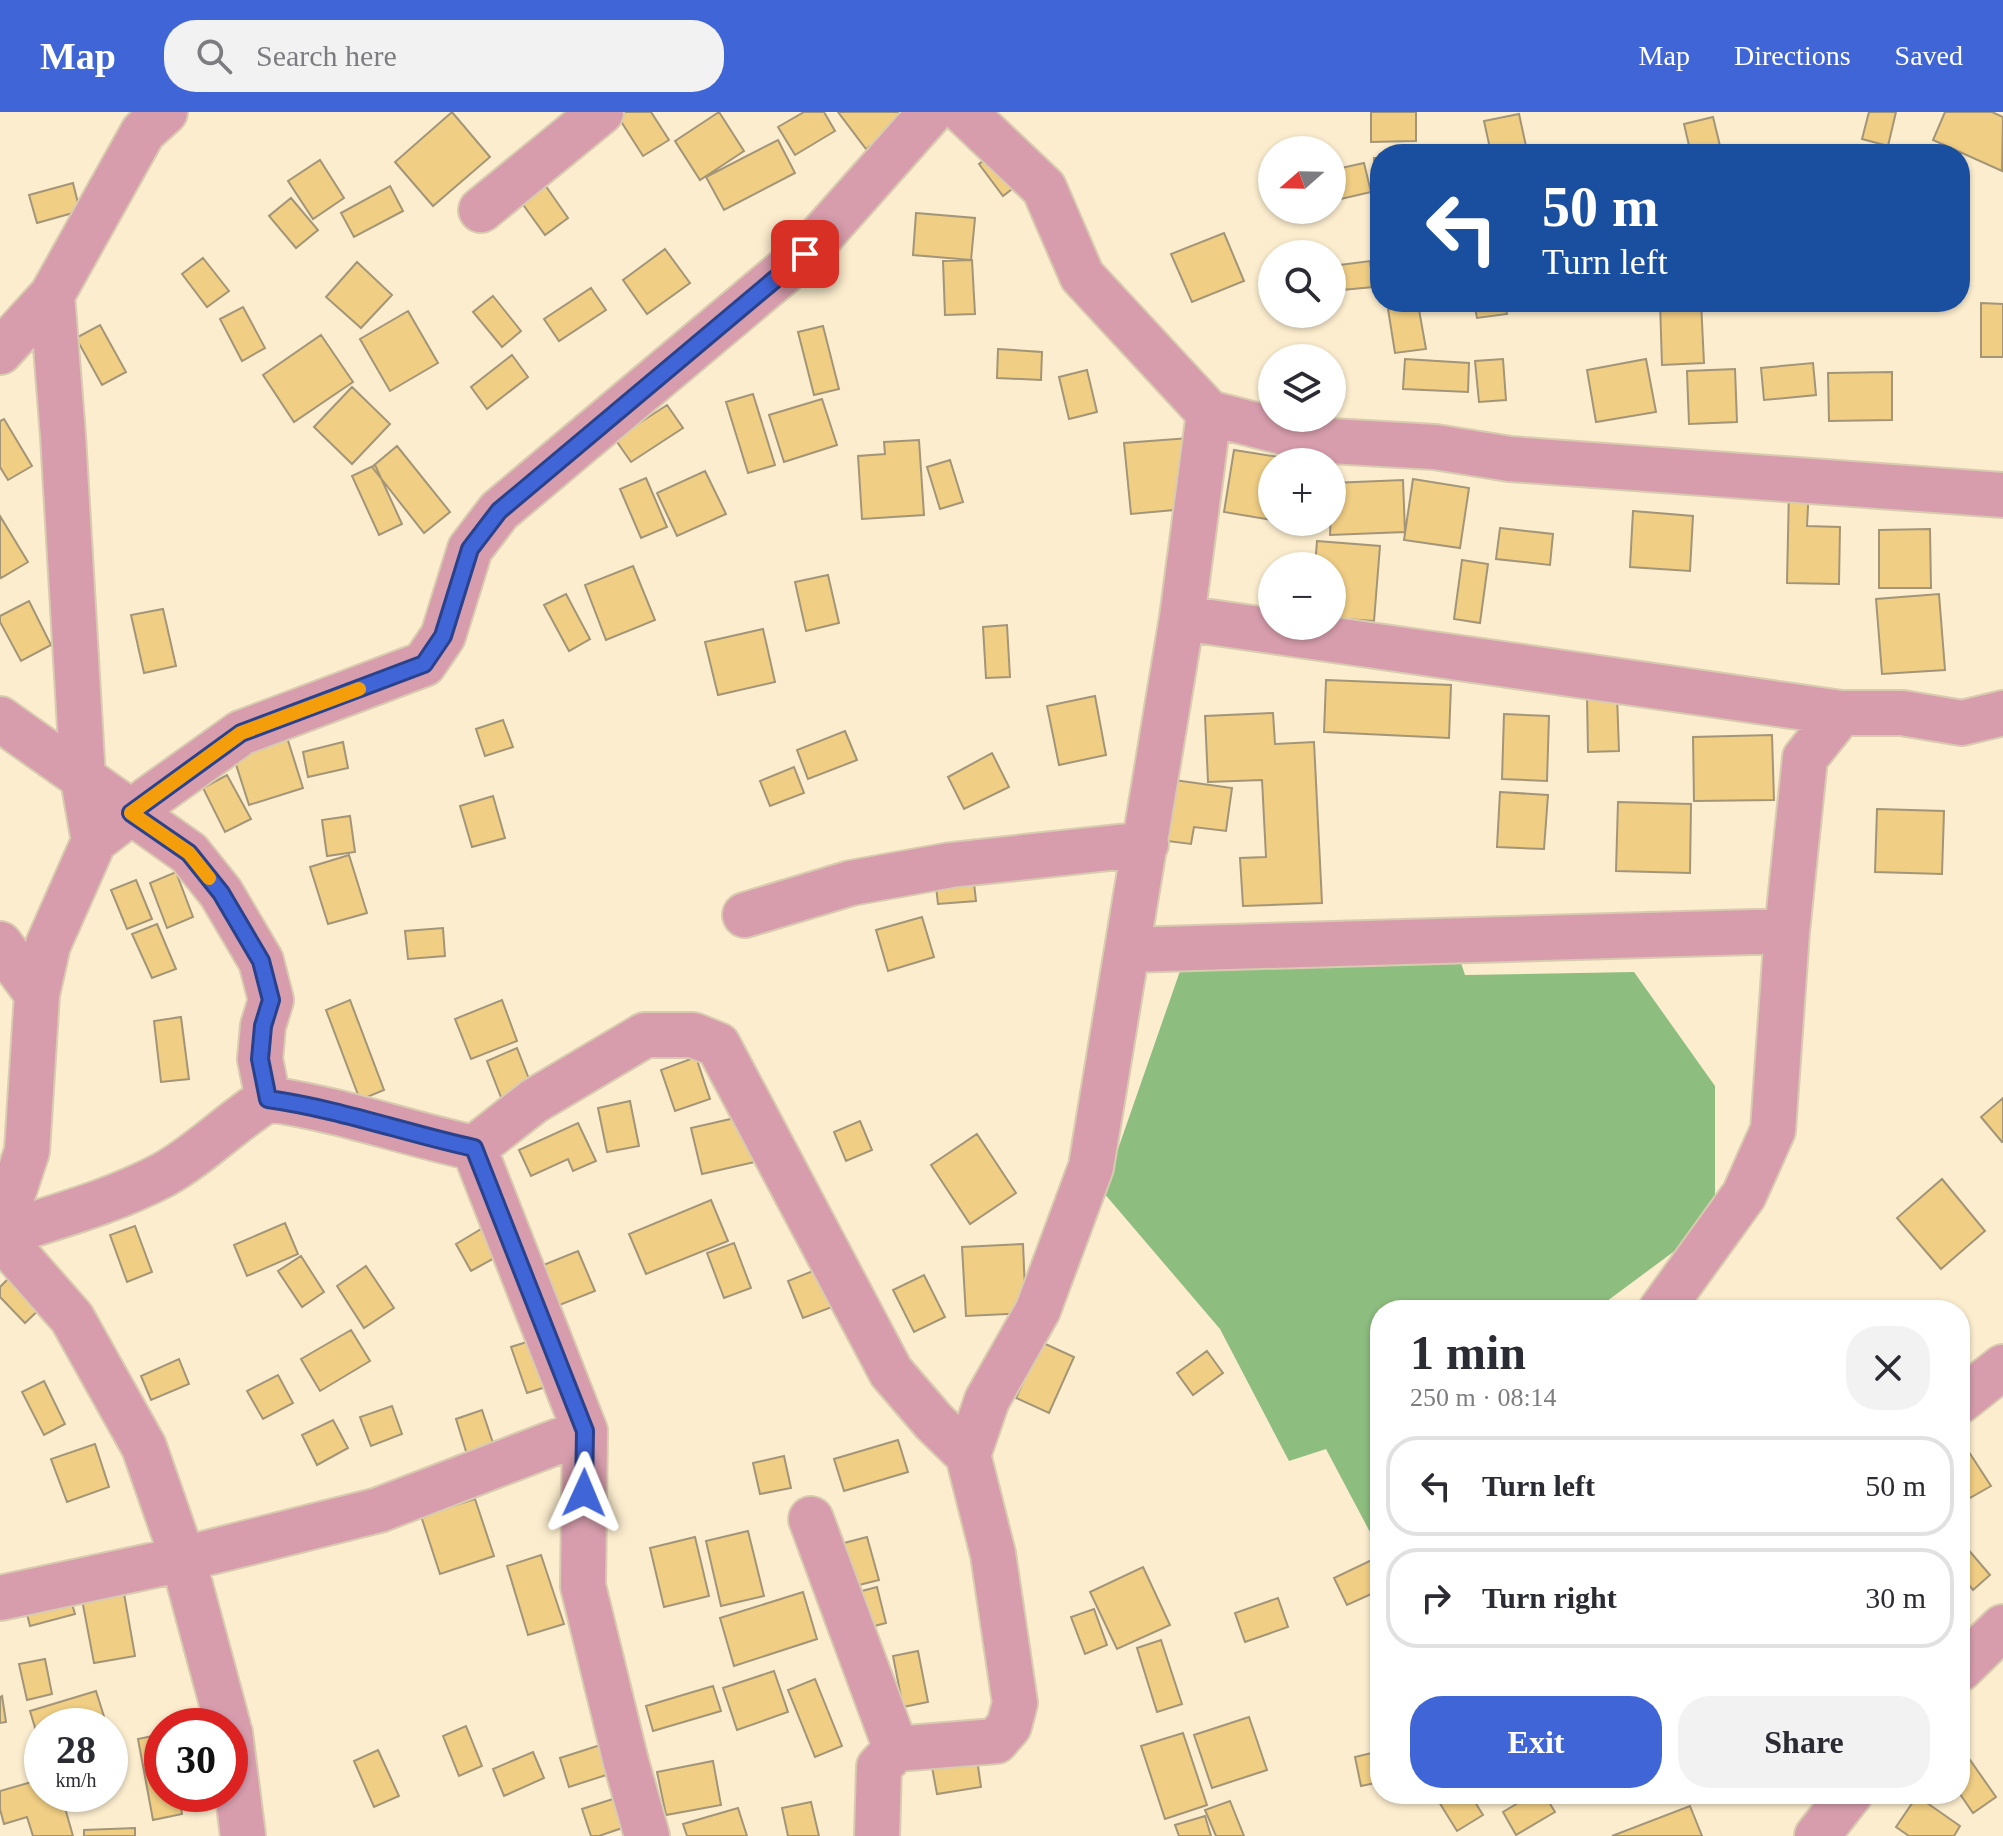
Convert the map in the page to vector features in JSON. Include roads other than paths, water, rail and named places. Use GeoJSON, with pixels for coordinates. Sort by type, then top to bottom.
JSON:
{"type":"FeatureCollection","features":[{"type":"Feature","properties":{"kind":"street"},"geometry":{"type":"LineString","coordinates":[[0,352],[52,295],[143,132],[165,112]]}},
{"type":"Feature","properties":{"kind":"street"},"geometry":{"type":"LineString","coordinates":[[481,210],[601,112]]}},
{"type":"Feature","properties":{"kind":"street"},"geometry":{"type":"LineString","coordinates":[[0,1235],[27,1151],[37,994],[48,945],[94,841],[241,733],[424,664],[443,636],[470,549],[499,511],[805,254],[931,112]]}},
{"type":"Feature","properties":{"kind":"street"},"geometry":{"type":"LineString","coordinates":[[964,112],[1044,188],[1082,276],[1209,413],[1314,440],[1435,447],[1540,461],[2003,495]]}},
{"type":"Feature","properties":{"kind":"street"},"geometry":{"type":"LineString","coordinates":[[52,295],[83,779],[94,841]]}},
{"type":"Feature","properties":{"kind":"street"},"geometry":{"type":"LineString","coordinates":[[968,1455],[987,1400],[1038,1310],[1091,1167],[1182,618],[1209,413]]}},
{"type":"Feature","properties":{"kind":"street"},"geometry":{"type":"LineString","coordinates":[[1182,618],[1841,713],[1902,713],[1962,723],[2003,713]]}},
{"type":"Feature","properties":{"kind":"street"},"geometry":{"type":"LineString","coordinates":[[1668,1300],[1744,1195],[1773,1130],[1787,931],[1805,758],[1841,713]]}},
{"type":"Feature","properties":{"kind":"street"},"geometry":{"type":"LineString","coordinates":[[0,719],[189,853],[221,893],[261,961],[271,1000],[263,1026],[260,1059],[268,1099]]}},
{"type":"Feature","properties":{"kind":"street"},"geometry":{"type":"LineString","coordinates":[[745,915],[851,883],[951,865],[1146,844]]}},
{"type":"Feature","properties":{"kind":"street"},"geometry":{"type":"LineString","coordinates":[[1127,950],[1787,931]]}},
{"type":"Feature","properties":{"kind":"street"},"geometry":{"type":"LineString","coordinates":[[0,944],[37,994]]}},
{"type":"Feature","properties":{"kind":"street"},"geometry":{"type":"LineString","coordinates":[[474,1148],[534,1101],[645,1035],[693,1035],[718,1045],[891,1372],[934,1422],[968,1455],[993,1554],[1015,1703],[1009,1726],[996,1741],[896,1749],[879,1767],[877,1836]]}},
{"type":"Feature","properties":{"kind":"street"},"geometry":{"type":"LineString","coordinates":[[0,1235],[131,1190],[163,1175],[190,1159],[239,1117],[268,1099],[316,1106],[474,1148]]}},
{"type":"Feature","properties":{"kind":"street"},"geometry":{"type":"LineString","coordinates":[[474,1148],[585,1431],[583,1586],[647,1836]]}},
{"type":"Feature","properties":{"kind":"street"},"geometry":{"type":"LineString","coordinates":[[0,1235],[72,1318],[144,1447],[183,1559],[223,1708]]}},
{"type":"Feature","properties":{"kind":"street"},"geometry":{"type":"LineString","coordinates":[[1970,1393],[2003,1367]]}},
{"type":"Feature","properties":{"kind":"street"},"geometry":{"type":"LineString","coordinates":[[0,1598],[183,1559],[379,1510],[585,1431]]}},
{"type":"Feature","properties":{"kind":"street"},"geometry":{"type":"LineString","coordinates":[[811,1519],[896,1749]]}},
{"type":"Feature","properties":{"kind":"street"},"geometry":{"type":"LineString","coordinates":[[1970,1659],[2003,1627]]}},
{"type":"Feature","properties":{"kind":"street"},"geometry":{"type":"LineString","coordinates":[[1817,1836],[1842,1804]]}},
{"type":"Feature","properties":{"kind":"street"},"geometry":{"type":"LineString","coordinates":[[240,1812],[243,1836]]}}]}
